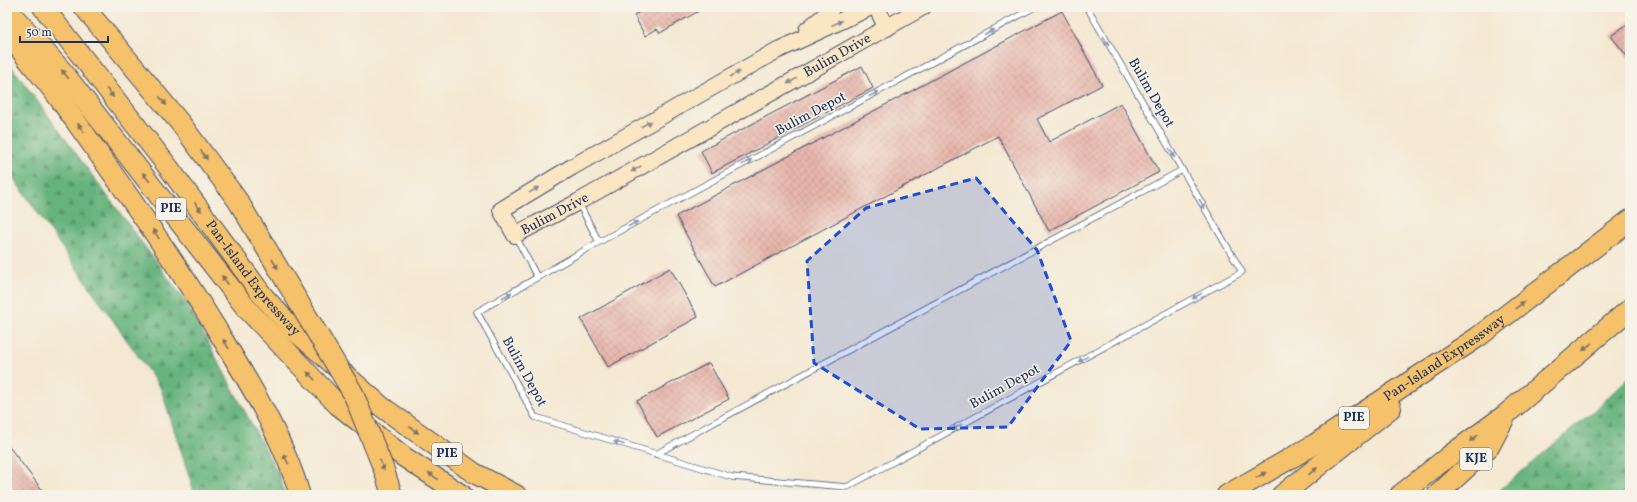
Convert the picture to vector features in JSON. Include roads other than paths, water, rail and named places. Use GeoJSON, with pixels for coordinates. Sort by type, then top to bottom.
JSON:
{"type":"FeatureCollection","features":[{"type":"Feature","properties":{"kind":"highway","name":"Pan-Island Expressway"},"geometry":{"type":"LineString","coordinates":[[43,7],[169,168],[263,296],[294,330],[382,407],[474,473],[516,495]]}},
{"type":"Feature","properties":{"kind":"highway"},"geometry":{"type":"LineString","coordinates":[[84,7],[181,124],[238,201],[353,393],[384,470],[392,495]]}},
{"type":"Feature","properties":{"kind":"highway","name":"Pan-Island Expressway"},"geometry":{"type":"LineString","coordinates":[[7,9],[64,72],[247,310],[338,405],[404,457],[462,495]]}},
{"type":"Feature","properties":{"kind":"highway"},"geometry":{"type":"LineString","coordinates":[[7,30],[57,94],[143,214],[198,297],[251,387],[294,473],[300,495]]}},
{"type":"Feature","properties":{"kind":"highway","name":"Pan-Island Expressway"},"geometry":{"type":"LineString","coordinates":[[1228,495],[1314,444],[1478,337],[1630,220]]}},
{"type":"Feature","properties":{"kind":"highway"},"geometry":{"type":"LineString","coordinates":[[1400,495],[1448,456],[1505,415],[1630,309]]}},
{"type":"Feature","properties":{"kind":"highway"},"geometry":{"type":"LineString","coordinates":[[1282,495],[1478,337]]}},
{"type":"Feature","properties":{"kind":"highway","name":"KJE"},"geometry":{"type":"LineString","coordinates":[[1437,495],[1489,447],[1505,415]]}},
{"type":"Feature","properties":{"kind":"street"},"geometry":{"type":"LineString","coordinates":[[776,51],[830,12],[832,7]]}},
{"type":"Feature","properties":{"kind":"street","name":"Bulim Drive"},"geometry":{"type":"LineString","coordinates":[[871,7],[776,51],[572,167],[501,210],[515,235],[578,202],[887,28],[904,12],[923,7]]}},
{"type":"Feature","properties":{"kind":"street"},"geometry":{"type":"LineString","coordinates":[[876,7],[887,28]]}},
{"type":"Feature","properties":{"kind":"lane","name":"Bulim Depot"},"geometry":{"type":"LineString","coordinates":[[1035,7],[599,242],[478,312],[535,417],[732,477],[847,487],[1242,272],[1087,7]]}},
{"type":"Feature","properties":{"kind":"lane"},"geometry":{"type":"LineString","coordinates":[[656,454],[1182,170]]}},
{"type":"Feature","properties":{"kind":"lane"},"geometry":{"type":"LineString","coordinates":[[578,202],[599,242]]}},
{"type":"Feature","properties":{"kind":"lane"},"geometry":{"type":"LineString","coordinates":[[515,235],[537,278]]}}]}
